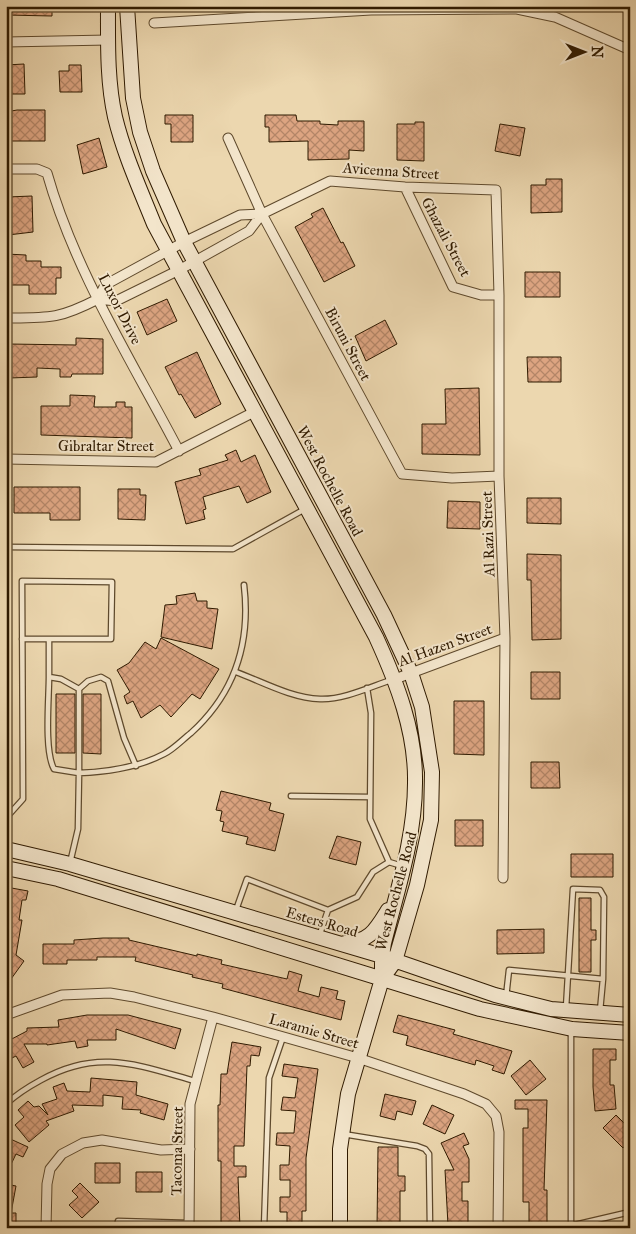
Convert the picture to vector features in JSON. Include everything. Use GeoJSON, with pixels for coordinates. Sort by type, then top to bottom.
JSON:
{"type":"FeatureCollection","features":[{"type":"Feature","properties":{"kind":"street","name":"West Rochelle Road"},"geometry":{"type":"LineString","coordinates":[[108,6],[109,76],[115,116],[131,168],[154,224],[374,634],[395,679],[408,722],[415,782],[410,837],[399,884],[388,958]]}},
{"type":"Feature","properties":{"kind":"street","name":"West Rochelle Road"},"geometry":{"type":"LineString","coordinates":[[127,6],[130,76],[140,132],[153,171],[184,242],[384,615],[411,673],[422,707],[429,743],[432,772],[431,820],[418,885],[388,958],[348,1094],[342,1134],[340,1228]]}},
{"type":"Feature","properties":{"kind":"street"},"geometry":{"type":"LineString","coordinates":[[154,23],[400,9],[517,9],[554,17],[630,50]]}},
{"type":"Feature","properties":{"kind":"street"},"geometry":{"type":"LineString","coordinates":[[6,42],[108,40]]}},
{"type":"Feature","properties":{"kind":"street","name":"Biruni Street"},"geometry":{"type":"LineString","coordinates":[[228,138],[262,214],[402,474],[452,478],[500,476]]}},
{"type":"Feature","properties":{"kind":"street","name":"Luxor Drive"},"geometry":{"type":"LineString","coordinates":[[6,169],[37,169],[47,173],[66,230],[98,299],[180,452]]}},
{"type":"Feature","properties":{"kind":"street","name":"Avicenna Street"},"geometry":{"type":"LineString","coordinates":[[262,214],[249,231],[179,270],[116,301],[98,299],[105,285],[184,242],[240,215],[262,214],[330,181],[405,187],[496,190]]}},
{"type":"Feature","properties":{"kind":"street","name":"Ghazali Street"},"geometry":{"type":"LineString","coordinates":[[405,187],[453,287],[481,295],[500,295]]}},
{"type":"Feature","properties":{"kind":"street","name":"Al Razi Street"},"geometry":{"type":"LineString","coordinates":[[496,190],[500,295],[500,476],[505,638],[503,878]]}},
{"type":"Feature","properties":{"kind":"street"},"geometry":{"type":"LineString","coordinates":[[6,318],[50,318],[69,314],[98,299]]}},
{"type":"Feature","properties":{"kind":"street","name":"Gibraltar Street"},"geometry":{"type":"LineString","coordinates":[[6,459],[156,462],[180,452],[254,412]]}},
{"type":"Feature","properties":{"kind":"street","name":"Al Hazen Street"},"geometry":{"type":"LineString","coordinates":[[395,679],[505,638]]}},
{"type":"Feature","properties":{"kind":"street","name":"Esters Road"},"geometry":{"type":"LineString","coordinates":[[6,849],[70,864],[388,958],[506,998],[566,1010],[600,1014],[630,1014]]}},
{"type":"Feature","properties":{"kind":"street"},"geometry":{"type":"LineString","coordinates":[[6,868],[58,879],[480,1009],[572,1029],[630,1033]]}},
{"type":"Feature","properties":{"kind":"street"},"geometry":{"type":"LineString","coordinates":[[338,944],[358,942],[368,938],[388,911],[399,884]]}},
{"type":"Feature","properties":{"kind":"street"},"geometry":{"type":"LineString","coordinates":[[229,932],[235,914]]}},
{"type":"Feature","properties":{"kind":"street","name":"Laramie Street"},"geometry":{"type":"LineString","coordinates":[[6,1015],[62,995],[110,993],[213,1017],[358,1058],[464,1094],[486,1104],[496,1116],[498,1132],[498,1228]]}},
{"type":"Feature","properties":{"kind":"street","name":"Tacoma Street"},"geometry":{"type":"LineString","coordinates":[[189,1225],[190,1104],[213,1017]]}},
{"type":"Feature","properties":{"kind":"street"},"geometry":{"type":"LineString","coordinates":[[46,1228],[47,1184],[50,1169],[62,1154],[83,1143],[102,1140],[161,1150],[190,1149]]}},
{"type":"Feature","properties":{"kind":"lane"},"geometry":{"type":"LineString","coordinates":[[6,547],[234,549],[307,508]]}},
{"type":"Feature","properties":{"kind":"lane"},"geometry":{"type":"LineString","coordinates":[[6,818],[23,799],[22,639],[22,580],[112,582],[111,639],[22,639]]}},
{"type":"Feature","properties":{"kind":"lane"},"geometry":{"type":"LineString","coordinates":[[49,639],[48,732],[51,762],[54,769],[78,773],[108,772],[136,766],[170,750],[205,720],[218,703],[236,672],[246,620],[244,584]]}},
{"type":"Feature","properties":{"kind":"lane"},"geometry":{"type":"LineString","coordinates":[[236,672],[300,697],[322,700],[395,679]]}},
{"type":"Feature","properties":{"kind":"lane"},"geometry":{"type":"LineString","coordinates":[[49,677],[61,679],[78,689]]}},
{"type":"Feature","properties":{"kind":"lane"},"geometry":{"type":"LineString","coordinates":[[78,689],[96,677],[105,678],[108,682],[124,738],[136,766]]}},
{"type":"Feature","properties":{"kind":"lane"},"geometry":{"type":"LineString","coordinates":[[367,688],[371,713],[370,819],[389,862]]}},
{"type":"Feature","properties":{"kind":"lane"},"geometry":{"type":"LineString","coordinates":[[70,864],[78,829],[78,689]]}},
{"type":"Feature","properties":{"kind":"lane"},"geometry":{"type":"LineString","coordinates":[[291,796],[370,797]]}},
{"type":"Feature","properties":{"kind":"lane"},"geometry":{"type":"LineString","coordinates":[[235,914],[247,879],[328,910],[357,897],[373,872],[389,862],[404,866]]}},
{"type":"Feature","properties":{"kind":"lane"},"geometry":{"type":"LineString","coordinates":[[566,1010],[573,889],[600,890],[604,897],[600,1014]]}},
{"type":"Feature","properties":{"kind":"lane"},"geometry":{"type":"LineString","coordinates":[[319,938],[328,910]]}},
{"type":"Feature","properties":{"kind":"lane"},"geometry":{"type":"LineString","coordinates":[[506,998],[509,970],[602,979]]}},
{"type":"Feature","properties":{"kind":"lane"},"geometry":{"type":"LineString","coordinates":[[572,1029],[570,1227],[630,1212]]}},
{"type":"Feature","properties":{"kind":"lane"},"geometry":{"type":"LineString","coordinates":[[264,1228],[269,1078],[283,1037]]}},
{"type":"Feature","properties":{"kind":"lane"},"geometry":{"type":"LineString","coordinates":[[6,1104],[17,1093],[56,1072],[83,1062],[118,1062],[152,1068],[195,1082]]}},
{"type":"Feature","properties":{"kind":"lane"},"geometry":{"type":"LineString","coordinates":[[342,1134],[416,1146],[424,1149],[429,1154],[430,1228]]}},
{"type":"Feature","properties":{"kind":"lane"},"geometry":{"type":"LineString","coordinates":[[117,1228],[118,1221],[189,1225]]}},
{"type":"Feature","properties":{"kind":"building"},"geometry":{"type":"Polygon","coordinates":[[[6,6],[52,6],[52,16],[6,15],[6,6]]]}},
{"type":"Feature","properties":{"kind":"building"},"geometry":{"type":"Polygon","coordinates":[[[24,64],[25,94],[6,94],[6,65],[24,64]]]}},
{"type":"Feature","properties":{"kind":"building"},"geometry":{"type":"Polygon","coordinates":[[[69,65],[81,65],[82,92],[60,92],[59,71],[69,71],[69,65]]]}},
{"type":"Feature","properties":{"kind":"building"},"geometry":{"type":"Polygon","coordinates":[[[45,110],[45,141],[6,141],[6,112],[45,110]]]}},
{"type":"Feature","properties":{"kind":"building"},"geometry":{"type":"Polygon","coordinates":[[[165,115],[193,115],[193,142],[171,142],[171,124],[165,124],[165,115]]]}},
{"type":"Feature","properties":{"kind":"building"},"geometry":{"type":"Polygon","coordinates":[[[265,115],[296,115],[297,121],[320,121],[320,124],[338,125],[338,121],[364,121],[364,151],[349,150],[349,159],[308,160],[308,141],[269,142],[269,127],[265,127],[265,115]]]}},
{"type":"Feature","properties":{"kind":"building"},"geometry":{"type":"Polygon","coordinates":[[[415,122],[424,122],[424,161],[397,160],[397,124],[415,124],[415,122]]]}},
{"type":"Feature","properties":{"kind":"building"},"geometry":{"type":"Polygon","coordinates":[[[500,124],[525,128],[520,156],[495,151],[500,124]]]}},
{"type":"Feature","properties":{"kind":"building"},"geometry":{"type":"Polygon","coordinates":[[[99,138],[107,167],[83,174],[77,145],[99,138]]]}},
{"type":"Feature","properties":{"kind":"building"},"geometry":{"type":"Polygon","coordinates":[[[546,179],[562,179],[562,212],[531,213],[531,185],[546,185],[546,179]]]}},
{"type":"Feature","properties":{"kind":"building"},"geometry":{"type":"Polygon","coordinates":[[[32,196],[33,232],[8,235],[7,197],[32,196]]]}},
{"type":"Feature","properties":{"kind":"building"},"geometry":{"type":"Polygon","coordinates":[[[323,208],[355,266],[324,282],[295,227],[313,217],[311,214],[323,208]]]}},
{"type":"Feature","properties":{"kind":"building"},"geometry":{"type":"Polygon","coordinates":[[[6,254],[26,255],[26,261],[41,261],[41,267],[61,267],[61,278],[56,278],[56,294],[29,294],[29,285],[6,285],[6,254]]]}},
{"type":"Feature","properties":{"kind":"building"},"geometry":{"type":"Polygon","coordinates":[[[525,272],[560,272],[560,297],[525,297],[525,272]]]}},
{"type":"Feature","properties":{"kind":"building"},"geometry":{"type":"Polygon","coordinates":[[[167,299],[177,321],[147,335],[137,312],[167,299]]]}},
{"type":"Feature","properties":{"kind":"building"},"geometry":{"type":"Polygon","coordinates":[[[385,320],[397,344],[366,361],[355,336],[385,320]]]}},
{"type":"Feature","properties":{"kind":"building"},"geometry":{"type":"Polygon","coordinates":[[[76,338],[103,339],[103,374],[72,374],[71,377],[60,377],[60,369],[37,368],[37,377],[9,378],[9,344],[76,345],[76,338]]]}},
{"type":"Feature","properties":{"kind":"building"},"geometry":{"type":"Polygon","coordinates":[[[197,352],[221,404],[195,418],[181,394],[179,395],[165,367],[197,352]]]}},
{"type":"Feature","properties":{"kind":"building"},"geometry":{"type":"Polygon","coordinates":[[[527,357],[561,357],[561,382],[528,382],[527,357]]]}},
{"type":"Feature","properties":{"kind":"building"},"geometry":{"type":"Polygon","coordinates":[[[479,388],[480,455],[422,454],[422,424],[446,424],[445,389],[479,388]]]}},
{"type":"Feature","properties":{"kind":"building"},"geometry":{"type":"Polygon","coordinates":[[[70,395],[95,396],[94,407],[116,407],[116,402],[125,402],[125,407],[132,407],[132,438],[41,435],[41,406],[70,406],[70,395]]]}},
{"type":"Feature","properties":{"kind":"building"},"geometry":{"type":"Polygon","coordinates":[[[236,450],[241,462],[255,455],[271,492],[247,503],[239,486],[203,497],[206,509],[203,510],[205,519],[186,524],[175,482],[201,475],[199,469],[228,460],[225,455],[236,450]]]}},
{"type":"Feature","properties":{"kind":"building"},"geometry":{"type":"Polygon","coordinates":[[[14,487],[80,487],[80,520],[50,520],[50,513],[14,513],[14,487]]]}},
{"type":"Feature","properties":{"kind":"building"},"geometry":{"type":"Polygon","coordinates":[[[118,489],[140,489],[140,495],[146,495],[145,520],[118,519],[118,489]]]}},
{"type":"Feature","properties":{"kind":"building"},"geometry":{"type":"Polygon","coordinates":[[[527,498],[561,498],[561,524],[527,523],[527,498]]]}},
{"type":"Feature","properties":{"kind":"building"},"geometry":{"type":"Polygon","coordinates":[[[448,501],[480,502],[480,529],[447,528],[448,501]]]}},
{"type":"Feature","properties":{"kind":"building"},"geometry":{"type":"Polygon","coordinates":[[[527,554],[561,555],[561,639],[532,640],[531,580],[527,580],[527,554]]]}},
{"type":"Feature","properties":{"kind":"building"},"geometry":{"type":"Polygon","coordinates":[[[195,593],[197,601],[207,601],[207,608],[218,609],[212,649],[161,637],[165,605],[177,604],[176,596],[195,593]]]}},
{"type":"Feature","properties":{"kind":"building"},"geometry":{"type":"Polygon","coordinates":[[[161,638],[219,669],[200,699],[192,694],[171,717],[160,705],[141,718],[133,701],[127,704],[124,696],[130,692],[117,670],[129,663],[145,642],[156,649],[161,638]]]}},
{"type":"Feature","properties":{"kind":"building"},"geometry":{"type":"Polygon","coordinates":[[[531,672],[560,672],[560,699],[531,699],[531,672]]]}},
{"type":"Feature","properties":{"kind":"building"},"geometry":{"type":"Polygon","coordinates":[[[56,694],[75,694],[75,753],[56,753],[56,694]]]}},
{"type":"Feature","properties":{"kind":"building"},"geometry":{"type":"Polygon","coordinates":[[[83,694],[101,694],[101,754],[83,753],[83,694]]]}},
{"type":"Feature","properties":{"kind":"building"},"geometry":{"type":"Polygon","coordinates":[[[454,701],[484,701],[484,755],[454,754],[454,701]]]}},
{"type":"Feature","properties":{"kind":"building"},"geometry":{"type":"Polygon","coordinates":[[[531,762],[559,762],[560,788],[531,788],[531,762]]]}},
{"type":"Feature","properties":{"kind":"building"},"geometry":{"type":"Polygon","coordinates":[[[221,791],[271,803],[269,810],[284,814],[275,851],[246,844],[248,837],[222,831],[224,822],[220,821],[222,811],[216,810],[221,791]]]}},
{"type":"Feature","properties":{"kind":"building"},"geometry":{"type":"Polygon","coordinates":[[[455,820],[483,820],[483,846],[455,846],[455,820]]]}},
{"type":"Feature","properties":{"kind":"building"},"geometry":{"type":"Polygon","coordinates":[[[337,836],[361,842],[356,865],[329,858],[337,836]]]}},
{"type":"Feature","properties":{"kind":"building"},"geometry":{"type":"Polygon","coordinates":[[[571,854],[613,854],[613,877],[571,877],[571,854]]]}},
{"type":"Feature","properties":{"kind":"building"},"geometry":{"type":"Polygon","coordinates":[[[6,887],[28,891],[26,900],[22,900],[19,920],[22,920],[16,955],[24,961],[6,986],[6,887]]]}},
{"type":"Feature","properties":{"kind":"building"},"geometry":{"type":"Polygon","coordinates":[[[579,898],[591,898],[591,930],[596,930],[596,940],[591,940],[591,972],[579,972],[579,898]]]}},
{"type":"Feature","properties":{"kind":"building"},"geometry":{"type":"Polygon","coordinates":[[[544,929],[544,953],[497,954],[497,930],[544,929]]]}},
{"type":"Feature","properties":{"kind":"building"},"geometry":{"type":"Polygon","coordinates":[[[129,938],[129,940],[222,960],[221,964],[287,979],[289,971],[302,975],[298,991],[319,997],[321,987],[338,991],[336,999],[345,1001],[341,1020],[222,988],[223,984],[135,961],[136,957],[97,957],[97,960],[67,960],[67,964],[43,964],[43,944],[74,944],[74,940],[129,938]]]}},
{"type":"Feature","properties":{"kind":"building"},"geometry":{"type":"Polygon","coordinates":[[[87,1015],[128,1015],[181,1029],[175,1049],[116,1029],[116,1040],[87,1040],[88,1046],[77,1048],[75,1041],[47,1045],[24,1044],[34,1062],[23,1068],[16,1056],[6,1061],[6,1042],[27,1031],[27,1028],[59,1027],[58,1020],[87,1015]]]}},
{"type":"Feature","properties":{"kind":"building"},"geometry":{"type":"Polygon","coordinates":[[[398,1015],[455,1030],[453,1034],[512,1051],[504,1074],[492,1070],[494,1066],[476,1060],[475,1065],[406,1045],[408,1036],[393,1032],[398,1015]]]}},
{"type":"Feature","properties":{"kind":"building"},"geometry":{"type":"Polygon","coordinates":[[[232,1042],[261,1047],[259,1056],[251,1055],[250,1066],[247,1066],[244,1146],[234,1146],[234,1166],[246,1166],[246,1177],[238,1177],[240,1228],[221,1228],[221,1161],[218,1161],[218,1105],[220,1105],[221,1074],[227,1074],[232,1042]]]}},
{"type":"Feature","properties":{"kind":"building"},"geometry":{"type":"Polygon","coordinates":[[[593,1049],[616,1049],[616,1060],[610,1060],[610,1085],[614,1085],[616,1109],[595,1111],[593,1049]]]}},
{"type":"Feature","properties":{"kind":"building"},"geometry":{"type":"Polygon","coordinates":[[[530,1060],[546,1079],[526,1095],[511,1076],[530,1060]]]}},
{"type":"Feature","properties":{"kind":"building"},"geometry":{"type":"Polygon","coordinates":[[[284,1064],[318,1069],[306,1158],[306,1211],[302,1211],[302,1224],[287,1224],[287,1212],[280,1212],[280,1197],[290,1197],[290,1180],[280,1180],[280,1165],[289,1165],[290,1146],[276,1145],[277,1133],[294,1133],[296,1111],[281,1110],[283,1097],[295,1098],[298,1078],[282,1076],[284,1064]]]}},
{"type":"Feature","properties":{"kind":"building"},"geometry":{"type":"Polygon","coordinates":[[[91,1078],[137,1082],[136,1095],[168,1104],[164,1120],[140,1113],[141,1110],[122,1109],[123,1097],[103,1095],[103,1106],[72,1105],[74,1111],[46,1121],[49,1125],[29,1142],[15,1125],[24,1117],[18,1110],[28,1101],[34,1107],[39,1106],[48,1115],[42,1104],[57,1099],[53,1087],[64,1083],[67,1091],[90,1092],[91,1078]]]}},
{"type":"Feature","properties":{"kind":"building"},"geometry":{"type":"Polygon","coordinates":[[[385,1094],[416,1101],[412,1115],[397,1111],[395,1120],[380,1116],[385,1094]]]}},
{"type":"Feature","properties":{"kind":"building"},"geometry":{"type":"Polygon","coordinates":[[[515,1100],[547,1100],[544,1190],[547,1190],[547,1228],[529,1228],[529,1202],[523,1202],[523,1128],[528,1128],[528,1109],[515,1109],[515,1100]]]}},
{"type":"Feature","properties":{"kind":"building"},"geometry":{"type":"Polygon","coordinates":[[[432,1105],[454,1115],[445,1134],[423,1124],[432,1105]]]}},
{"type":"Feature","properties":{"kind":"building"},"geometry":{"type":"Polygon","coordinates":[[[616,1115],[630,1129],[630,1142],[623,1148],[603,1128],[616,1115]]]}},
{"type":"Feature","properties":{"kind":"building"},"geometry":{"type":"Polygon","coordinates":[[[464,1133],[469,1144],[463,1146],[469,1159],[469,1182],[462,1182],[462,1201],[468,1201],[468,1225],[448,1225],[445,1170],[454,1170],[441,1143],[464,1133]]]}},
{"type":"Feature","properties":{"kind":"building"},"geometry":{"type":"Polygon","coordinates":[[[6,1137],[28,1147],[23,1157],[16,1154],[6,1175],[6,1137]]]}},
{"type":"Feature","properties":{"kind":"building"},"geometry":{"type":"Polygon","coordinates":[[[378,1147],[398,1147],[398,1176],[405,1176],[405,1191],[400,1191],[400,1228],[377,1228],[378,1147]]]}},
{"type":"Feature","properties":{"kind":"building"},"geometry":{"type":"Polygon","coordinates":[[[95,1163],[120,1163],[120,1183],[95,1183],[95,1163]]]}},
{"type":"Feature","properties":{"kind":"building"},"geometry":{"type":"Polygon","coordinates":[[[136,1172],[162,1172],[162,1192],[136,1192],[136,1172]]]}},
{"type":"Feature","properties":{"kind":"building"},"geometry":{"type":"Polygon","coordinates":[[[80,1183],[99,1202],[82,1218],[69,1205],[78,1197],[72,1191],[80,1183]]]}},
{"type":"Feature","properties":{"kind":"building"},"geometry":{"type":"Polygon","coordinates":[[[6,1184],[16,1186],[11,1213],[16,1213],[16,1228],[6,1228],[6,1184]]]}}]}
